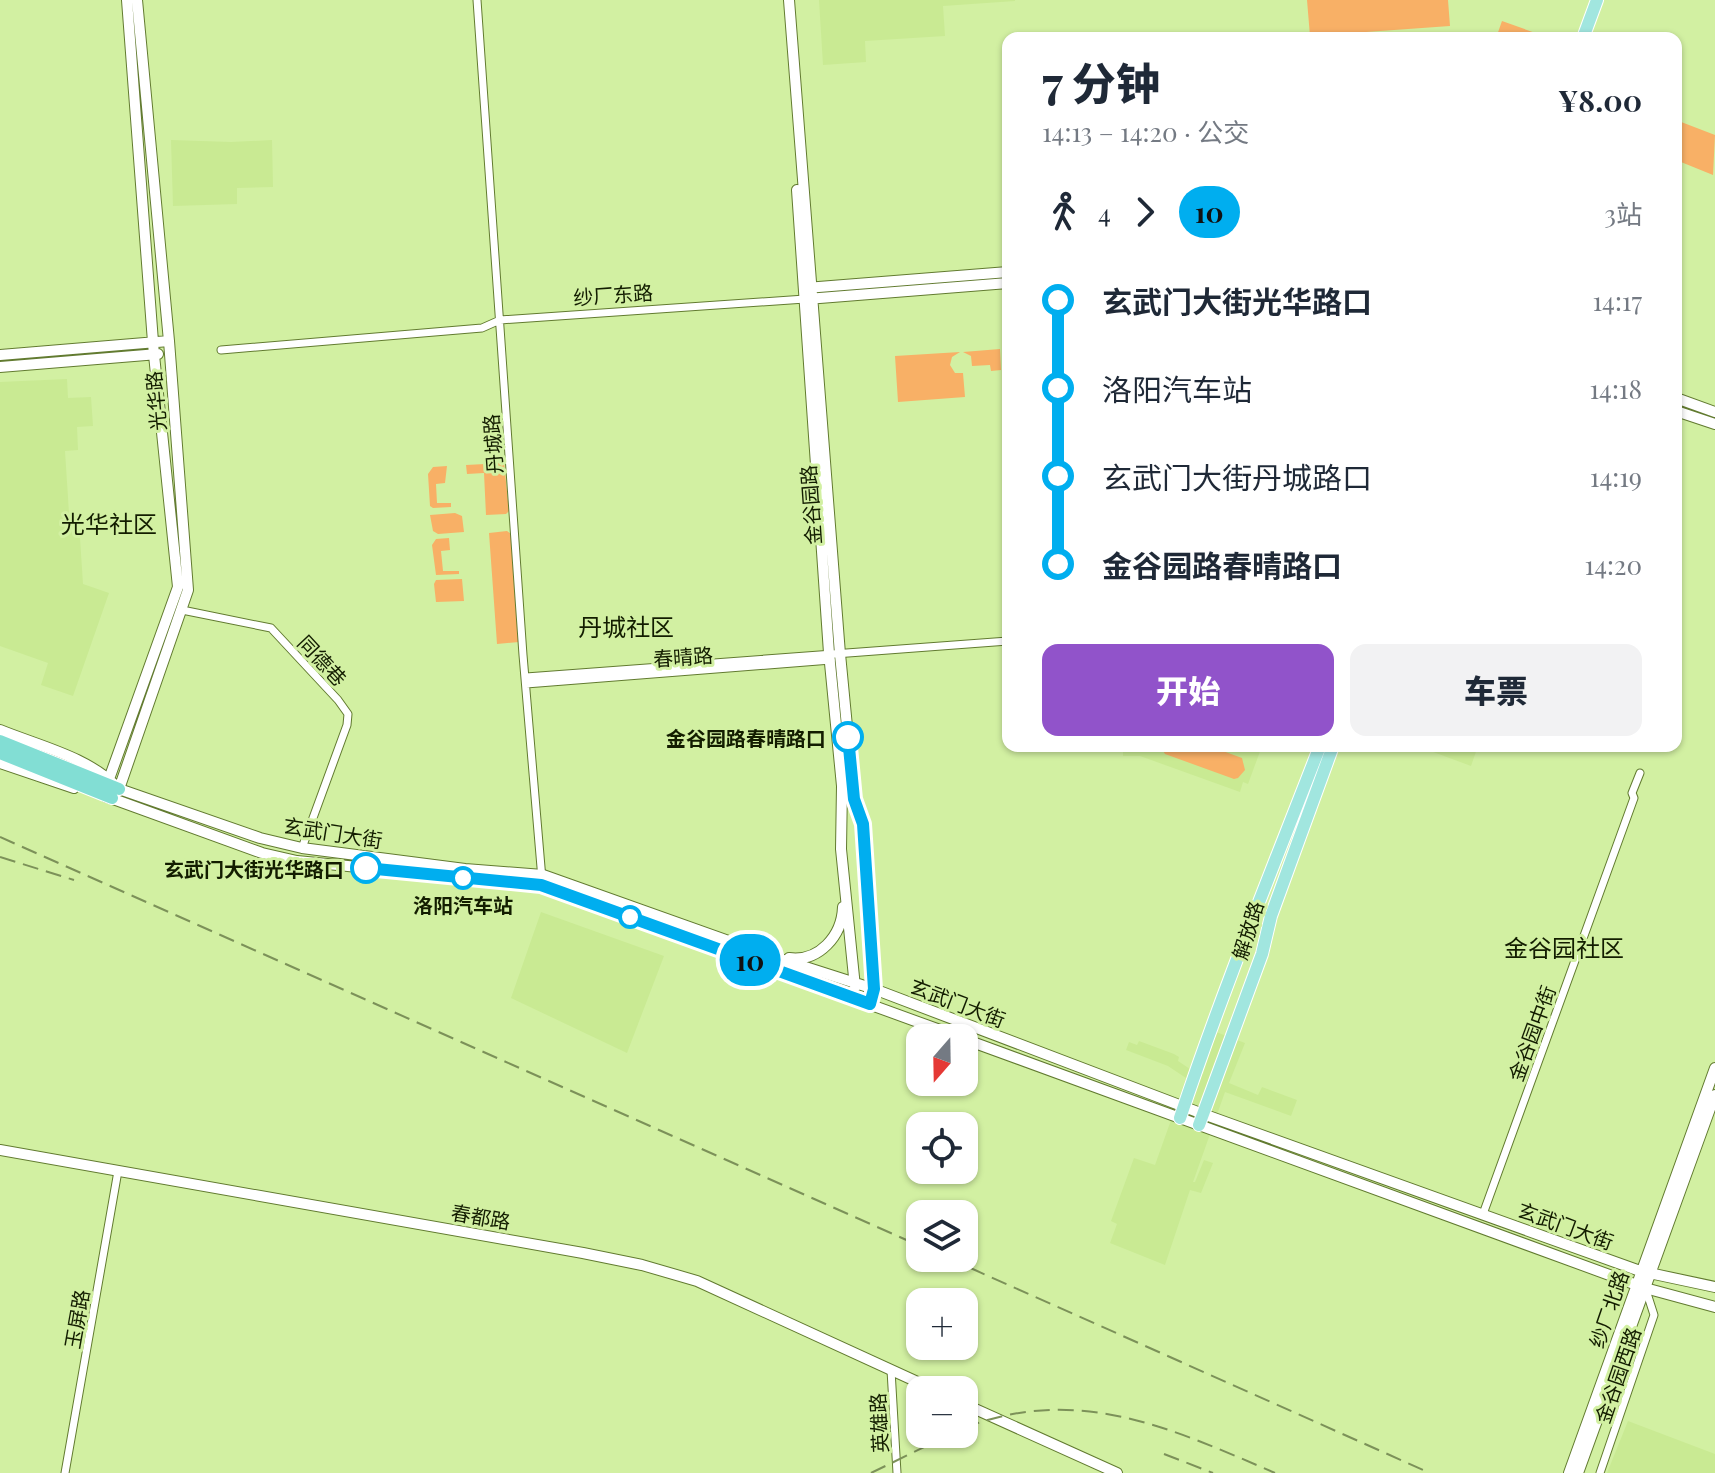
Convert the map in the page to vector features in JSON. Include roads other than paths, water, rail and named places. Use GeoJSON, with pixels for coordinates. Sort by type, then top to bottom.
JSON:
{"type":"FeatureCollection","features":[{"type":"Feature","properties":{"kind":"highway"},"geometry":{"type":"LineString","coordinates":[[0,741],[50,766]]}},
{"type":"Feature","properties":{"kind":"highway"},"geometry":{"type":"LineString","coordinates":[[0,753],[113,788]]}},
{"type":"Feature","properties":{"kind":"main road","name":"光华路"},"geometry":{"type":"LineString","coordinates":[[113,788],[178,587],[154,355],[127,0]]}},
{"type":"Feature","properties":{"kind":"main road","name":"光华路"},"geometry":{"type":"LineString","coordinates":[[113,788],[188,590],[169,341],[137,0]]}},
{"type":"Feature","properties":{"kind":"main road","name":"金谷园路"},"geometry":{"type":"LineString","coordinates":[[787,0],[842,786],[843,873],[856,984],[852,998]]}},
{"type":"Feature","properties":{"kind":"main road"},"geometry":{"type":"LineString","coordinates":[[1585,32],[1597,0]]}},
{"type":"Feature","properties":{"kind":"main road"},"geometry":{"type":"LineString","coordinates":[[1592,32],[1604,0]]}},
{"type":"Feature","properties":{"kind":"main road","name":"纱厂东路"},"geometry":{"type":"LineString","coordinates":[[808,294],[1002,273]]}},
{"type":"Feature","properties":{"kind":"main road","name":"纱厂东路"},"geometry":{"type":"LineString","coordinates":[[808,294],[1002,283]]}},
{"type":"Feature","properties":{"kind":"main road"},"geometry":{"type":"LineString","coordinates":[[0,355],[169,341]]}},
{"type":"Feature","properties":{"kind":"main road"},"geometry":{"type":"LineString","coordinates":[[0,367],[170,353]]}},
{"type":"Feature","properties":{"kind":"main road"},"geometry":{"type":"LineString","coordinates":[[1682,400],[1715,412]]}},
{"type":"Feature","properties":{"kind":"main road"},"geometry":{"type":"LineString","coordinates":[[1682,413],[1715,424]]}},
{"type":"Feature","properties":{"kind":"main road","name":"金谷园路"},"geometry":{"type":"LineString","coordinates":[[833,656],[854,799],[863,824],[874,989],[870,1004]]}},
{"type":"Feature","properties":{"kind":"main road","name":"玄武门大街"},"geometry":{"type":"LineString","coordinates":[[0,730],[84,764],[113,788],[262,853],[297,861],[542,880],[925,1024]]}},
{"type":"Feature","properties":{"kind":"main road","name":"解放路"},"geometry":{"type":"LineString","coordinates":[[1182,1112],[1240,948],[1263,897],[1318,752]]}},
{"type":"Feature","properties":{"kind":"main road","name":"解放路"},"geometry":{"type":"LineString","coordinates":[[1201,1119],[1262,954],[1271,916],[1331,752]]}},
{"type":"Feature","properties":{"kind":"main road","name":"玄武门大街"},"geometry":{"type":"LineString","coordinates":[[0,763],[42,779],[113,788],[260,838],[302,848],[542,880],[874,989],[1182,1112],[1640,1286],[1715,1307]]}},
{"type":"Feature","properties":{"kind":"main road"},"geometry":{"type":"LineString","coordinates":[[771,956],[800,959],[822,951],[834,938],[842,918],[843,873]]}},
{"type":"Feature","properties":{"kind":"main road","name":"玄武门大街"},"geometry":{"type":"LineString","coordinates":[[978,1043],[1182,1112]]}},
{"type":"Feature","properties":{"kind":"main road","name":"纱厂北路"},"geometry":{"type":"LineString","coordinates":[[1578,1473],[1715,1068]]}},
{"type":"Feature","properties":{"kind":"main road","name":"纱厂北路"},"geometry":{"type":"LineString","coordinates":[[1645,1271],[1715,1095]]}},
{"type":"Feature","properties":{"kind":"main road","name":"玄武门大街"},"geometry":{"type":"LineString","coordinates":[[1201,1119],[1645,1271],[1715,1287]]}},
{"type":"Feature","properties":{"kind":"main road","name":"春都路"},"geometry":{"type":"LineString","coordinates":[[0,1152],[642,1265],[697,1281],[906,1379]]}},
{"type":"Feature","properties":{"kind":"main road","name":"纱厂北路"},"geometry":{"type":"LineString","coordinates":[[1569,1473],[1640,1286]]}},
{"type":"Feature","properties":{"kind":"main road","name":"春都路"},"geometry":{"type":"LineString","coordinates":[[892,1373],[906,1381]]}},
{"type":"Feature","properties":{"kind":"main road"},"geometry":{"type":"LineString","coordinates":[[978,1413],[1117,1473]]}},
{"type":"Feature","properties":{"kind":"main road"},"geometry":{"type":"LineString","coordinates":[[978,1414],[1105,1473]]}},
{"type":"Feature","properties":{"kind":"street","name":"丹城路"},"geometry":{"type":"LineString","coordinates":[[477,0],[542,880]]}},
{"type":"Feature","properties":{"kind":"street","name":"纱厂东路"},"geometry":{"type":"LineString","coordinates":[[221,350],[482,328],[500,320],[808,294]]}},
{"type":"Feature","properties":{"kind":"street","name":"同德巷"},"geometry":{"type":"LineString","coordinates":[[182,610],[271,628],[348,714],[347,725],[302,848]]}},
{"type":"Feature","properties":{"kind":"street","name":"春晴路"},"geometry":{"type":"LineString","coordinates":[[526,681],[1002,642]]}},
{"type":"Feature","properties":{"kind":"street","name":"金谷园中街"},"geometry":{"type":"LineString","coordinates":[[1483,1214],[1634,798],[1632,793],[1640,773]]}},
{"type":"Feature","properties":{"kind":"street","name":"玉屏路"},"geometry":{"type":"LineString","coordinates":[[65,1473],[118,1173]]}},
{"type":"Feature","properties":{"kind":"street","name":"金谷园西路"},"geometry":{"type":"LineString","coordinates":[[1600,1473],[1654,1315],[1640,1286]]}},
{"type":"Feature","properties":{"kind":"street","name":"英雄路"},"geometry":{"type":"LineString","coordinates":[[892,1373],[897,1473]]}},
{"type":"Feature","properties":{"kind":"railway"},"geometry":{"type":"LineString","coordinates":[[0,837],[906,1240]]}},
{"type":"Feature","properties":{"kind":"railway"},"geometry":{"type":"LineString","coordinates":[[0,857],[74,880]]}},
{"type":"Feature","properties":{"kind":"railway"},"geometry":{"type":"LineString","coordinates":[[978,1271],[1430,1473]]}},
{"type":"Feature","properties":{"kind":"railway"},"geometry":{"type":"LineString","coordinates":[[978,1424],[1006,1415],[1046,1410],[1085,1411],[1123,1417],[1161,1427],[1275,1473]]}},
{"type":"Feature","properties":{"kind":"railway"},"geometry":{"type":"LineString","coordinates":[[871,1473],[922,1448]]}},
{"type":"Feature","properties":{"kind":"railway"},"geometry":{"type":"LineString","coordinates":[[1164,1454],[1213,1473]]}},
{"type":"Feature","properties":{"kind":"place","name":"金谷园路春晴路口"},"geometry":{"type":"Point","coordinates":[848,737]}},
{"type":"Feature","properties":{"kind":"place","name":"玄武门大街光华路口"},"geometry":{"type":"Point","coordinates":[366,868]}},
{"type":"Feature","properties":{"kind":"place","name":"洛阳汽车站"},"geometry":{"type":"Point","coordinates":[463,878]}},
{"type":"Feature","properties":{"kind":"district","name":"光华社区"},"geometry":{"type":"Point","coordinates":[109,523]}},
{"type":"Feature","properties":{"kind":"district","name":"丹城社区"},"geometry":{"type":"Point","coordinates":[626,626]}},
{"type":"Feature","properties":{"kind":"district","name":"金谷园社区"},"geometry":{"type":"Point","coordinates":[1564,947]}}]}
